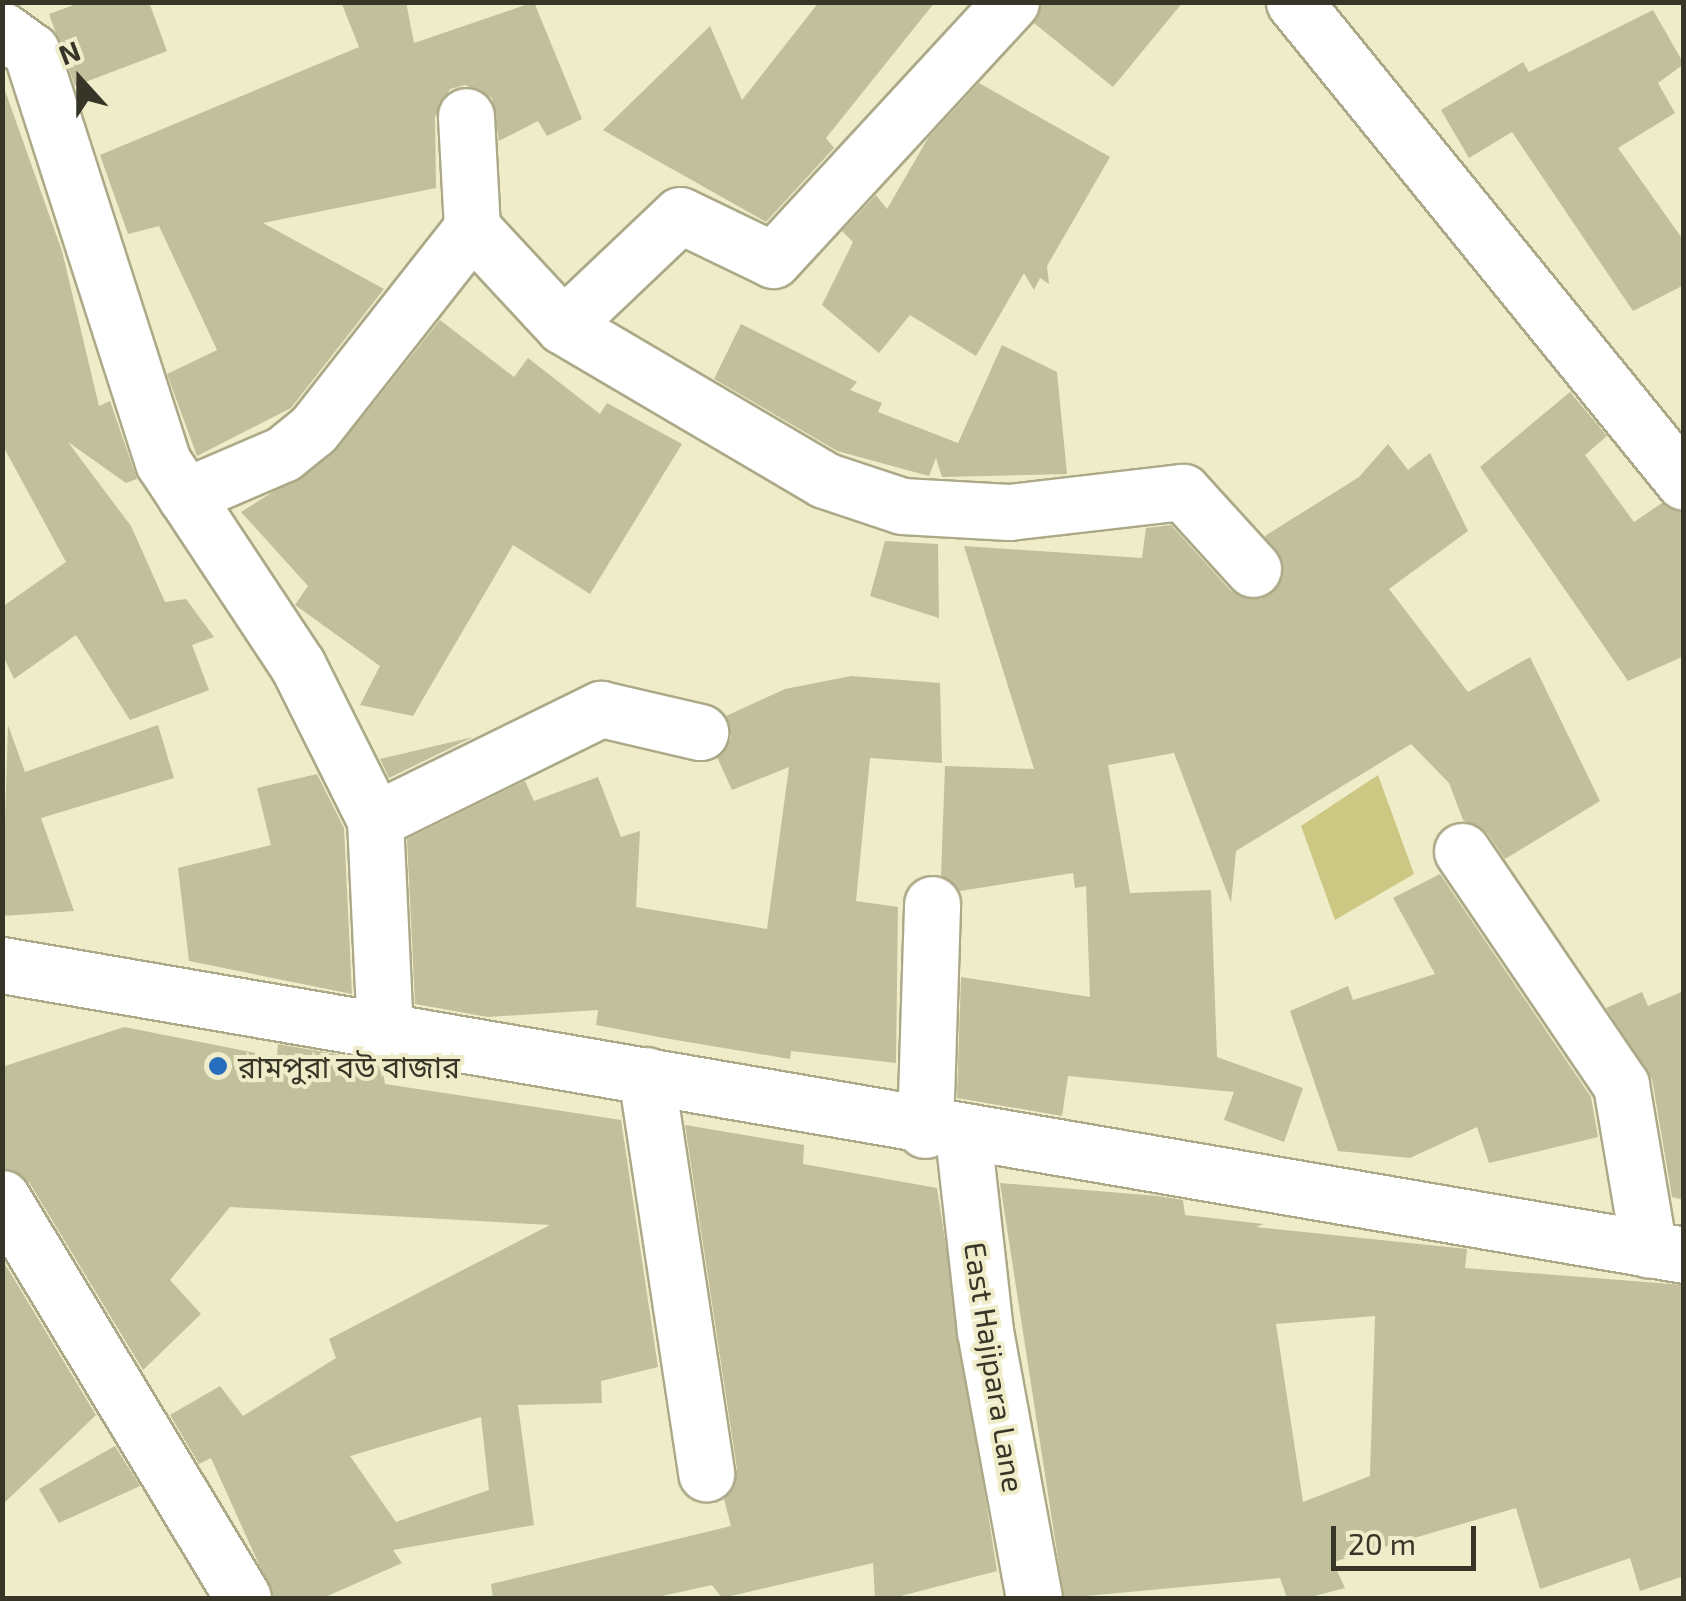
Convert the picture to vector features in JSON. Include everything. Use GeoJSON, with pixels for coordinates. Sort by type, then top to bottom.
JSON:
{"type":"FeatureCollection","features":[{"type":"Feature","properties":{"kind":"street"},"geometry":{"type":"LineString","coordinates":[[563,326],[680,214],[774,260],[1011,2]]}},
{"type":"Feature","properties":{"kind":"street"},"geometry":{"type":"LineString","coordinates":[[1294,2],[1684,482]]}},
{"type":"Feature","properties":{"kind":"street"},"geometry":{"type":"LineString","coordinates":[[2,30],[30,51],[163,462],[298,666],[375,820],[385,1031]]}},
{"type":"Feature","properties":{"kind":"street"},"geometry":{"type":"LineString","coordinates":[[466,116],[472,228],[563,326],[824,480],[902,506],[1009,512],[1184,492],[1253,569]]}},
{"type":"Feature","properties":{"kind":"street"},"geometry":{"type":"LineString","coordinates":[[185,496],[283,454],[313,430],[472,228]]}},
{"type":"Feature","properties":{"kind":"street"},"geometry":{"type":"LineString","coordinates":[[375,820],[601,709],[700,732]]}},
{"type":"Feature","properties":{"kind":"street"},"geometry":{"type":"LineString","coordinates":[[2,965],[646,1076],[944,1133],[1666,1252],[1621,1086],[1462,851]]}},
{"type":"Feature","properties":{"kind":"street","name":"East Hajipara Lane"},"geometry":{"type":"LineString","coordinates":[[932,904],[944,1133],[1034,1598]]}},
{"type":"Feature","properties":{"kind":"street"},"geometry":{"type":"LineString","coordinates":[[646,1076],[706,1474]]}},
{"type":"Feature","properties":{"kind":"street"},"geometry":{"type":"LineString","coordinates":[[2,1198],[243,1597]]}},
{"type":"Feature","properties":{"kind":"shaded area"},"geometry":{"type":"Polygon","coordinates":[[[1378,775],[1414,874],[1335,920],[1301,826],[1378,775]]]}},
{"type":"Feature","properties":{"kind":"building"},"geometry":{"type":"Polygon","coordinates":[[[82,2],[149,2],[167,51],[75,86],[49,14],[82,2]]]}},
{"type":"Feature","properties":{"kind":"building"},"geometry":{"type":"Polygon","coordinates":[[[341,2],[406,2],[414,43],[534,2],[582,119],[547,136],[538,121],[499,141],[492,98],[465,85],[450,89],[435,117],[436,188],[263,223],[384,289],[291,408],[197,456],[167,374],[217,350],[159,226],[128,234],[100,155],[359,47],[341,2]]]}},
{"type":"Feature","properties":{"kind":"building"},"geometry":{"type":"Polygon","coordinates":[[[819,2],[935,2],[826,138],[834,148],[766,222],[603,130],[710,26],[742,100],[819,2]]]}},
{"type":"Feature","properties":{"kind":"building"},"geometry":{"type":"Polygon","coordinates":[[[1041,2],[1183,2],[1113,87],[1034,23],[1041,2]]]}},
{"type":"Feature","properties":{"kind":"building"},"geometry":{"type":"Polygon","coordinates":[[[1653,10],[1684,64],[1658,83],[1675,113],[1618,148],[1684,241],[1684,285],[1633,311],[1512,132],[1469,158],[1441,110],[1523,62],[1529,72],[1653,10]]]}},
{"type":"Feature","properties":{"kind":"building"},"geometry":{"type":"Polygon","coordinates":[[[2,82],[62,251],[99,406],[110,401],[137,479],[126,483],[68,442],[131,526],[165,602],[186,599],[214,637],[192,645],[209,690],[130,720],[76,635],[14,679],[2,653],[2,607],[66,562],[2,444],[2,82]]]}},
{"type":"Feature","properties":{"kind":"building"},"geometry":{"type":"Polygon","coordinates":[[[979,83],[1110,157],[1047,266],[1049,284],[1040,278],[1034,290],[1024,273],[976,356],[910,315],[879,353],[822,305],[853,242],[842,231],[876,195],[887,209],[928,138],[979,83]]]}},
{"type":"Feature","properties":{"kind":"building"},"geometry":{"type":"Polygon","coordinates":[[[440,320],[514,377],[528,358],[600,414],[607,403],[682,444],[590,594],[513,545],[413,716],[360,705],[380,666],[295,605],[308,586],[241,512],[333,454],[440,320]]]}},
{"type":"Feature","properties":{"kind":"building"},"geometry":{"type":"Polygon","coordinates":[[[741,324],[857,382],[850,390],[882,403],[878,412],[958,443],[1002,345],[1057,372],[1067,474],[942,477],[936,458],[929,476],[837,451],[714,379],[741,324]]]}},
{"type":"Feature","properties":{"kind":"building"},"geometry":{"type":"Polygon","coordinates":[[[1570,392],[1607,436],[1585,455],[1634,522],[1662,503],[1684,512],[1684,656],[1628,681],[1480,467],[1570,392]]]}},
{"type":"Feature","properties":{"kind":"building"},"geometry":{"type":"Polygon","coordinates":[[[1388,444],[1408,470],[1430,453],[1468,531],[1389,589],[1468,692],[1530,657],[1600,801],[1505,859],[1487,833],[1463,820],[1449,783],[1411,744],[1236,851],[1231,903],[1174,753],[1108,765],[1130,893],[1211,890],[1217,1057],[1303,1088],[1284,1142],[1224,1120],[1234,1092],[1068,1076],[1062,1116],[957,1098],[961,977],[1090,997],[1086,886],[1075,888],[1073,873],[960,891],[941,875],[945,766],[1034,769],[964,546],[1142,558],[1146,528],[1171,525],[1231,591],[1261,599],[1283,578],[1265,536],[1359,477],[1388,444]]]}},
{"type":"Feature","properties":{"kind":"building"},"geometry":{"type":"Polygon","coordinates":[[[885,541],[938,544],[939,618],[870,596],[885,541]]]}},
{"type":"Feature","properties":{"kind":"building"},"geometry":{"type":"Polygon","coordinates":[[[851,676],[940,683],[942,763],[870,758],[856,901],[898,907],[896,1063],[791,1051],[790,1059],[664,1038],[596,1025],[598,1010],[488,1017],[415,1004],[407,839],[525,781],[534,801],[598,777],[621,837],[640,831],[636,907],[767,929],[789,767],[732,790],[717,757],[731,738],[726,716],[785,689],[851,676]]]}},
{"type":"Feature","properties":{"kind":"building"},"geometry":{"type":"Polygon","coordinates":[[[8,725],[25,772],[158,725],[174,778],[41,818],[74,911],[2,916],[8,725]]]}},
{"type":"Feature","properties":{"kind":"building"},"geometry":{"type":"Polygon","coordinates":[[[473,737],[389,778],[380,759],[473,737]]]}},
{"type":"Feature","properties":{"kind":"building"},"geometry":{"type":"Polygon","coordinates":[[[317,774],[344,828],[352,994],[189,961],[178,868],[271,845],[257,788],[317,774]]]}},
{"type":"Feature","properties":{"kind":"building"},"geometry":{"type":"Polygon","coordinates":[[[1440,874],[1591,1097],[1598,1137],[1489,1163],[1477,1127],[1410,1158],[1338,1151],[1290,1011],[1348,986],[1353,1000],[1435,974],[1393,898],[1440,874]]]}},
{"type":"Feature","properties":{"kind":"building"},"geometry":{"type":"Polygon","coordinates":[[[1684,991],[1684,1200],[1672,1197],[1652,1079],[1606,1008],[1642,992],[1648,1006],[1684,991]]]}},
{"type":"Feature","properties":{"kind":"building"},"geometry":{"type":"Polygon","coordinates":[[[124,1027],[277,1057],[278,1044],[381,1062],[385,1084],[621,1120],[658,1367],[601,1381],[602,1403],[518,1405],[534,1525],[393,1550],[402,1563],[323,1598],[274,1598],[211,1458],[199,1464],[170,1415],[220,1386],[243,1416],[336,1358],[329,1339],[550,1225],[230,1207],[170,1280],[201,1314],[143,1370],[29,1182],[2,1167],[2,1067],[124,1027]],[[481,1417],[350,1456],[396,1522],[489,1490],[481,1417]]]}},
{"type":"Feature","properties":{"kind":"building"},"geometry":{"type":"Polygon","coordinates":[[[685,1125],[804,1145],[803,1164],[937,1188],[997,1571],[893,1598],[875,1598],[873,1563],[722,1598],[712,1585],[653,1598],[493,1598],[491,1584],[731,1526],[724,1499],[737,1469],[685,1125]]]}},
{"type":"Feature","properties":{"kind":"building"},"geometry":{"type":"Polygon","coordinates":[[[1000,1183],[1158,1196],[1183,1200],[1185,1215],[1264,1224],[1256,1227],[1467,1249],[1465,1268],[1684,1285],[1684,1576],[1640,1591],[1630,1558],[1540,1589],[1516,1508],[1333,1562],[1345,1588],[1307,1598],[1287,1598],[1280,1578],[1064,1598],[1000,1183]],[[1375,1316],[1276,1324],[1303,1502],[1370,1476],[1375,1316]]]}},
{"type":"Feature","properties":{"kind":"building"},"geometry":{"type":"Polygon","coordinates":[[[2,1259],[96,1415],[2,1505],[2,1259]]]}},
{"type":"Feature","properties":{"kind":"building"},"geometry":{"type":"Polygon","coordinates":[[[115,1446],[140,1486],[59,1523],[39,1489],[115,1446]]]}},
{"type":"Feature","properties":{"kind":"place","name":"রামপুরা বউ বাজার"},"geometry":{"type":"Point","coordinates":[218,1066]}}]}
